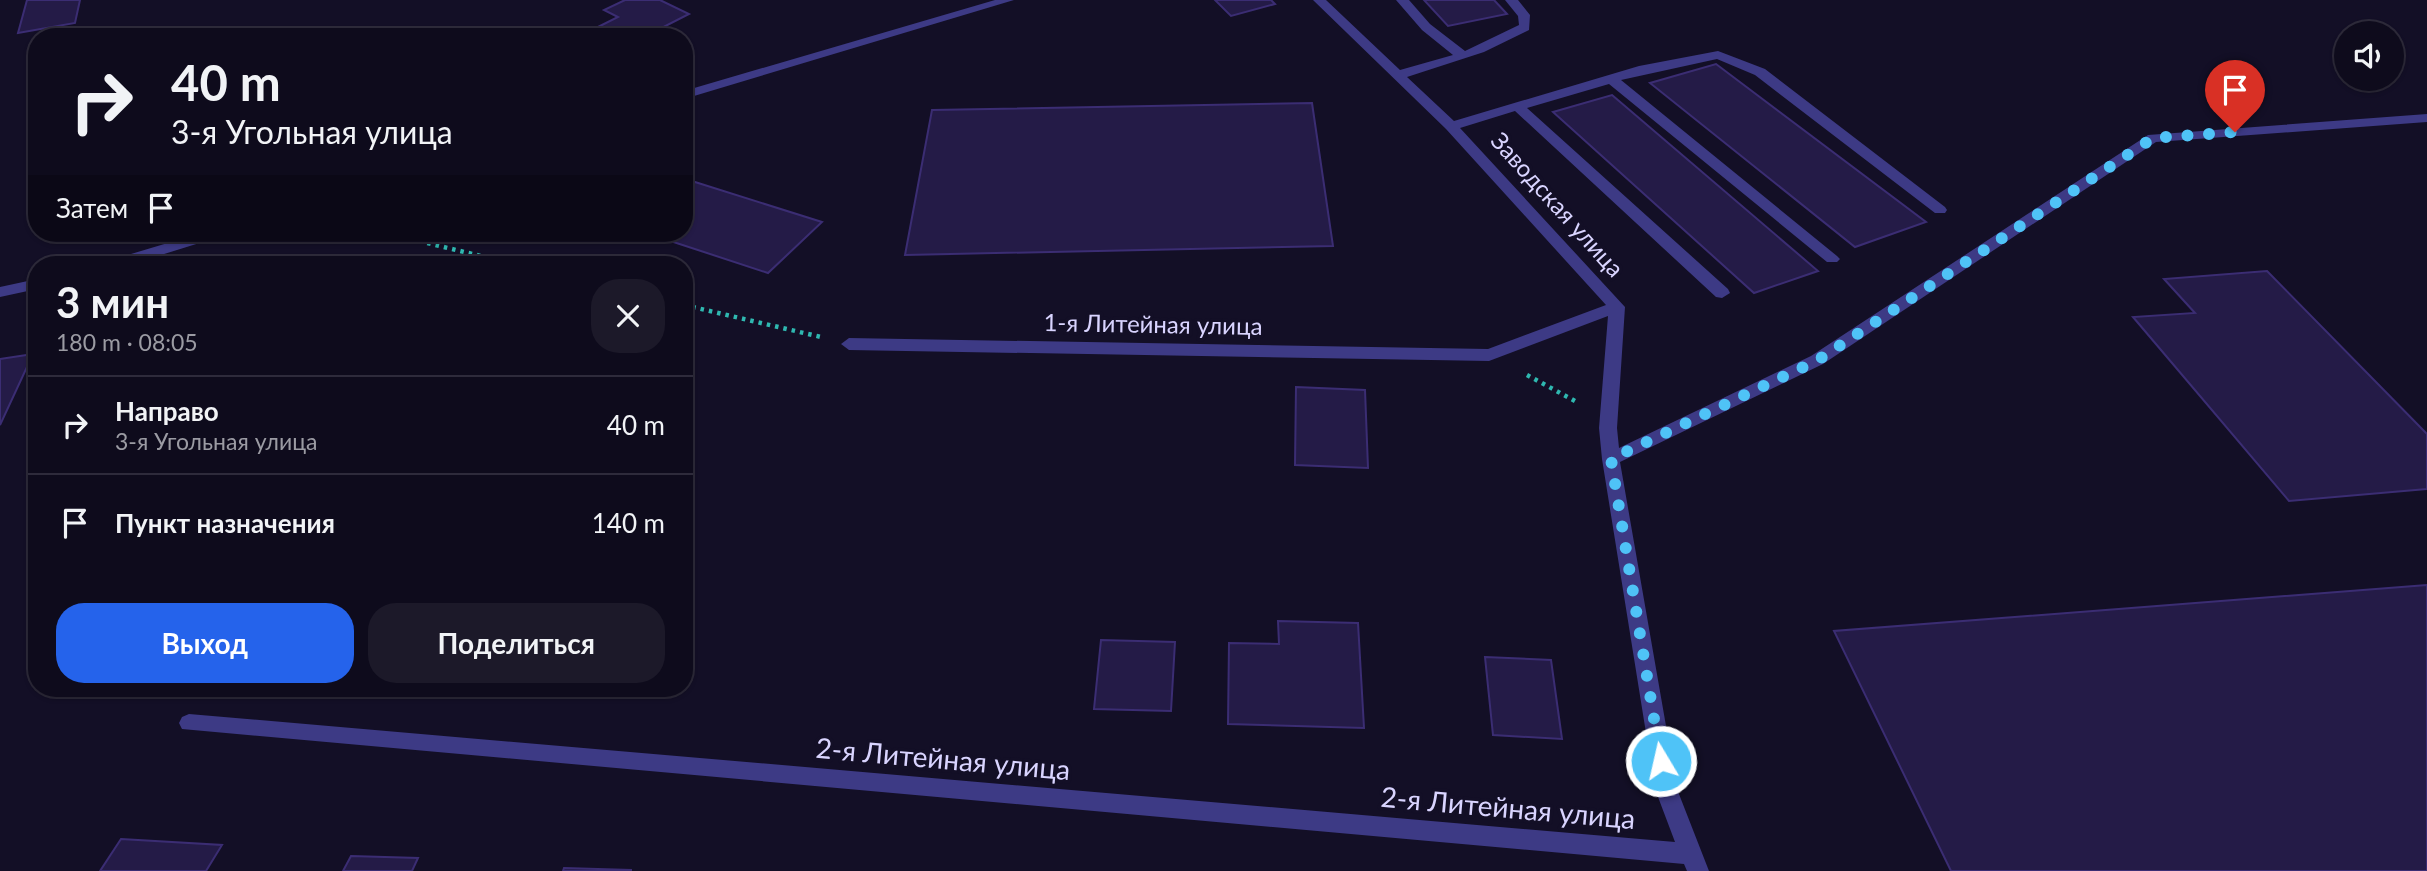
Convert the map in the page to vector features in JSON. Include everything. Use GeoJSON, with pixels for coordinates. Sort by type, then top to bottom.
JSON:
{"type":"FeatureCollection","features":[{"type":"Feature","properties":{"kind":"street"},"geometry":{"type":"LineString","coordinates":[[693,92],[1008,0]]}},
{"type":"Feature","properties":{"kind":"street","name":"Заводская улица"},"geometry":{"type":"LineString","coordinates":[[1319,0],[1451,125],[1618,307],[1608,428],[1611,459],[1666,789],[1695,863]]}},
{"type":"Feature","properties":{"kind":"street"},"geometry":{"type":"LineString","coordinates":[[1402,0],[1426,27],[1463,56]]}},
{"type":"Feature","properties":{"kind":"street"},"geometry":{"type":"LineString","coordinates":[[1399,75],[1506,40],[1525,27],[1524,15],[1511,0]]}},
{"type":"Feature","properties":{"kind":"street"},"geometry":{"type":"LineString","coordinates":[[1451,125],[1644,69],[1718,55],[1760,72],[1940,210]]}},
{"type":"Feature","properties":{"kind":"street"},"geometry":{"type":"LineString","coordinates":[[1612,79],[1832,259]]}},
{"type":"Feature","properties":{"kind":"street"},"geometry":{"type":"LineString","coordinates":[[1517,106],[1722,293]]}},
{"type":"Feature","properties":{"kind":"street"},"geometry":{"type":"LineString","coordinates":[[1611,459],[1818,360],[2153,138],[2427,118]]}},
{"type":"Feature","properties":{"kind":"street"},"geometry":{"type":"LineString","coordinates":[[142,256],[188,242]]}},
{"type":"Feature","properties":{"kind":"street"},"geometry":{"type":"LineString","coordinates":[[0,292],[28,286]]}},
{"type":"Feature","properties":{"kind":"street","name":"1-я Литейная улица"},"geometry":{"type":"LineString","coordinates":[[849,344],[1489,355],[1618,307]]}},
{"type":"Feature","properties":{"kind":"street","name":"2-я Литейная улица"},"geometry":{"type":"LineString","coordinates":[[189,723],[1695,863]]}},
{"type":"Feature","properties":{"kind":"path"},"geometry":{"type":"LineString","coordinates":[[423,242],[481,256]]}},
{"type":"Feature","properties":{"kind":"path"},"geometry":{"type":"LineString","coordinates":[[693,307],[849,344]]}},
{"type":"Feature","properties":{"kind":"path"},"geometry":{"type":"LineString","coordinates":[[1489,355],[1579,403]]}},
{"type":"Feature","properties":{"kind":"building"},"geometry":{"type":"Polygon","coordinates":[[[27,0],[80,0],[75,23],[28,28],[28,31],[18,33],[27,0]]]}},
{"type":"Feature","properties":{"kind":"building"},"geometry":{"type":"Polygon","coordinates":[[[625,0],[660,0],[689,14],[662,28],[596,28],[618,17],[604,10],[625,0]]]}},
{"type":"Feature","properties":{"kind":"building"},"geometry":{"type":"Polygon","coordinates":[[[1215,0],[1271,0],[1275,4],[1231,16],[1215,0]]]}},
{"type":"Feature","properties":{"kind":"building"},"geometry":{"type":"Polygon","coordinates":[[[1424,0],[1494,0],[1507,14],[1448,26],[1424,0]]]}},
{"type":"Feature","properties":{"kind":"building"},"geometry":{"type":"Polygon","coordinates":[[[1716,64],[1926,222],[1855,247],[1650,83],[1716,64]]]}},
{"type":"Feature","properties":{"kind":"building"},"geometry":{"type":"Polygon","coordinates":[[[1612,95],[1818,271],[1754,293],[1553,112],[1612,95]]]}},
{"type":"Feature","properties":{"kind":"building"},"geometry":{"type":"Polygon","coordinates":[[[1312,103],[1333,246],[905,255],[932,110],[1312,103]]]}},
{"type":"Feature","properties":{"kind":"building"},"geometry":{"type":"Polygon","coordinates":[[[695,182],[822,222],[768,273],[673,242],[693,242],[695,182]]]}},
{"type":"Feature","properties":{"kind":"building"},"geometry":{"type":"Polygon","coordinates":[[[2267,271],[2427,434],[2427,489],[2289,501],[2133,317],[2195,313],[2164,279],[2267,271]]]}},
{"type":"Feature","properties":{"kind":"building"},"geometry":{"type":"Polygon","coordinates":[[[28,355],[28,365],[0,425],[0,359],[28,355]]]}},
{"type":"Feature","properties":{"kind":"building"},"geometry":{"type":"Polygon","coordinates":[[[1296,387],[1365,390],[1368,468],[1295,465],[1296,387]]]}},
{"type":"Feature","properties":{"kind":"building"},"geometry":{"type":"Polygon","coordinates":[[[2427,585],[2427,871],[1951,871],[1834,631],[2427,585]]]}},
{"type":"Feature","properties":{"kind":"building"},"geometry":{"type":"Polygon","coordinates":[[[1278,621],[1358,623],[1364,728],[1228,724],[1229,643],[1279,644],[1278,621]]]}},
{"type":"Feature","properties":{"kind":"building"},"geometry":{"type":"Polygon","coordinates":[[[1101,640],[1175,642],[1171,711],[1094,709],[1101,640]]]}},
{"type":"Feature","properties":{"kind":"building"},"geometry":{"type":"Polygon","coordinates":[[[1485,657],[1551,660],[1562,739],[1493,735],[1485,657]]]}},
{"type":"Feature","properties":{"kind":"building"},"geometry":{"type":"Polygon","coordinates":[[[121,839],[222,845],[206,871],[100,871],[121,839]]]}},
{"type":"Feature","properties":{"kind":"building"},"geometry":{"type":"Polygon","coordinates":[[[351,856],[418,858],[412,871],[343,871],[351,856]]]}},
{"type":"Feature","properties":{"kind":"building"},"geometry":{"type":"Polygon","coordinates":[[[564,868],[632,870],[563,871],[564,868]]]}},
{"type":"Feature","properties":{"kind":"route"},"geometry":{"type":"LineString","coordinates":[[1661,761],[1611,459],[1818,360],[2153,138],[2235,132]]}}]}
